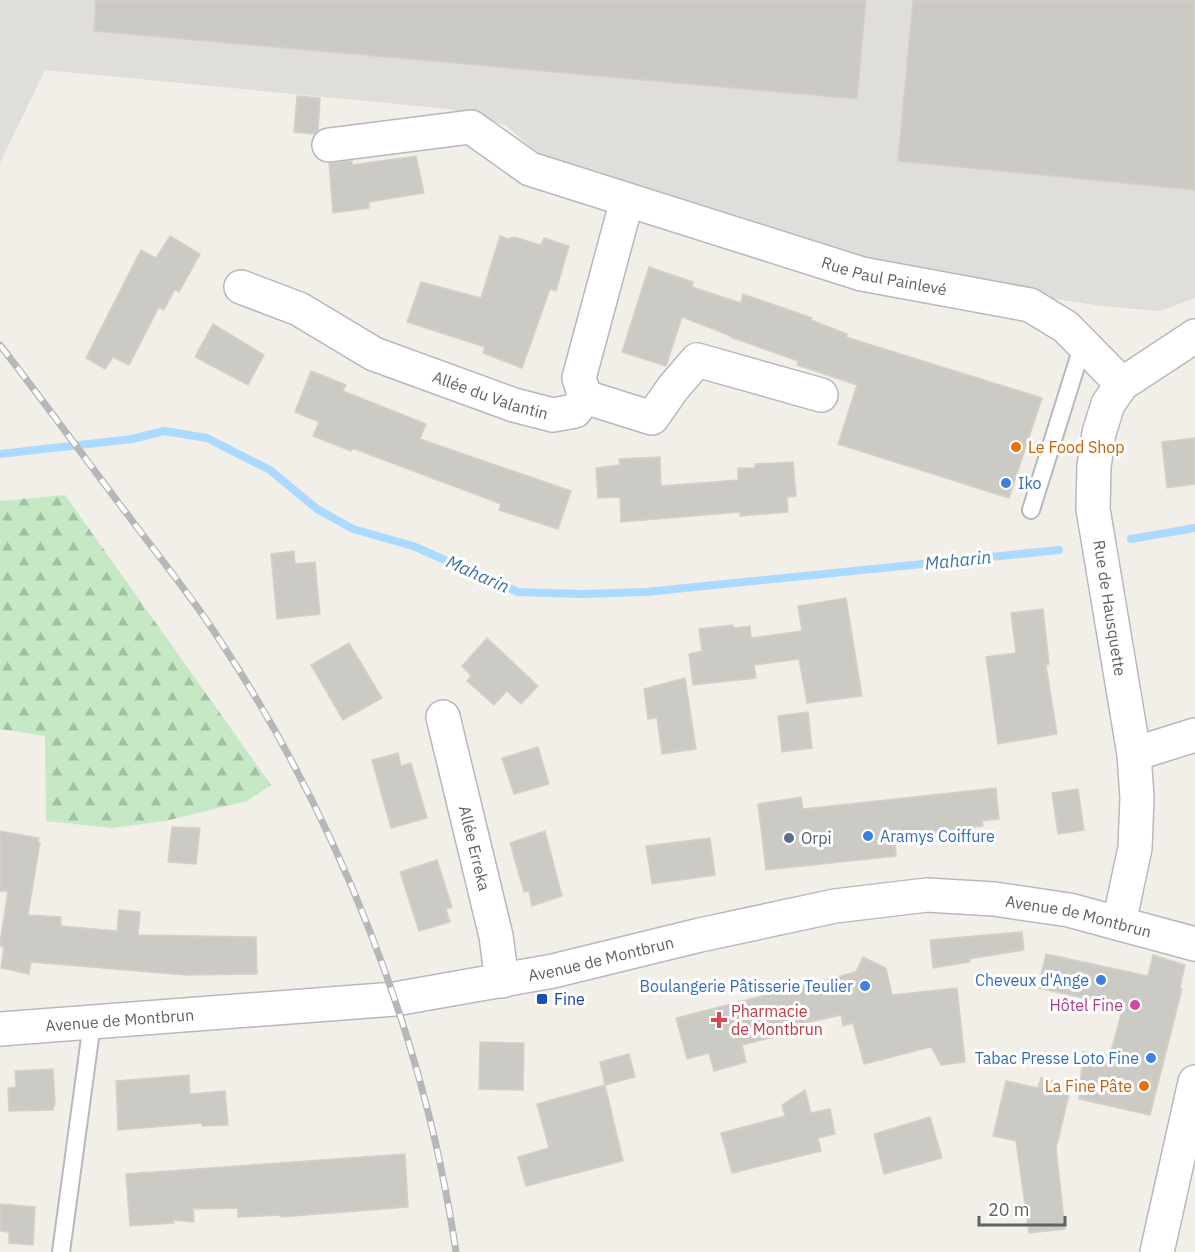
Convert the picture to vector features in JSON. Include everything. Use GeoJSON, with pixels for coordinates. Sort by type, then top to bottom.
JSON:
{"type":"FeatureCollection","features":[{"type":"Feature","properties":{"kind":"street","name":"Rue Paul Painlevé"},"geometry":{"type":"LineString","coordinates":[[329,145],[471,127],[530,169],[627,200],[862,274],[1030,304],[1066,327],[1122,384]]}},
{"type":"Feature","properties":{"kind":"street"},"geometry":{"type":"LineString","coordinates":[[627,200],[579,378],[585,397],[652,418],[697,360],[821,395]]}},
{"type":"Feature","properties":{"kind":"street","name":"Allée du Valantin"},"geometry":{"type":"LineString","coordinates":[[241,287],[299,309],[375,354],[514,405],[553,415],[574,411],[585,397]]}},
{"type":"Feature","properties":{"kind":"street","name":"Rue de Hausquette"},"geometry":{"type":"LineString","coordinates":[[1119,923],[1135,848],[1137,798],[1134,754],[1093,509],[1094,466],[1099,433],[1108,404],[1122,384],[1195,336]]}},
{"type":"Feature","properties":{"kind":"street","name":"Allée Erreka"},"geometry":{"type":"LineString","coordinates":[[443,717],[496,936],[502,981]]}},
{"type":"Feature","properties":{"kind":"street"},"geometry":{"type":"LineString","coordinates":[[1134,754],[1195,735]]}},
{"type":"Feature","properties":{"kind":"street","name":"Avenue de Montbrun"},"geometry":{"type":"LineString","coordinates":[[0,1029],[395,999],[552,971],[700,935],[835,906],[927,895],[994,899],[1069,910],[1195,944]]}},
{"type":"Feature","properties":{"kind":"street"},"geometry":{"type":"LineString","coordinates":[[1157,1252],[1191,1124],[1195,1082]]}},
{"type":"Feature","properties":{"kind":"lane"},"geometry":{"type":"LineString","coordinates":[[1031,510],[1083,344]]}},
{"type":"Feature","properties":{"kind":"lane"},"geometry":{"type":"LineString","coordinates":[[62,1252],[92,1023]]}},
{"type":"Feature","properties":{"kind":"shaded area"},"geometry":{"type":"Polygon","coordinates":[[[0,0],[1195,0],[1195,298],[1160,311],[1102,306],[858,267],[540,155],[505,125],[449,109],[45,70],[0,163],[0,0]]]}},
{"type":"Feature","properties":{"kind":"green space"},"geometry":{"type":"Polygon","coordinates":[[[65,495],[271,785],[247,801],[165,821],[112,828],[46,821],[45,736],[0,729],[0,501],[65,495]]]}},
{"type":"Feature","properties":{"kind":"building"},"geometry":{"type":"Polygon","coordinates":[[[96,0],[866,0],[857,99],[94,31],[96,0]]]}},
{"type":"Feature","properties":{"kind":"building"},"geometry":{"type":"Polygon","coordinates":[[[913,0],[1195,0],[1195,190],[898,161],[913,0]]]}},
{"type":"Feature","properties":{"kind":"building"},"geometry":{"type":"Polygon","coordinates":[[[297,96],[320,98],[318,130],[314,134],[294,132],[297,96]]]}},
{"type":"Feature","properties":{"kind":"building"},"geometry":{"type":"Polygon","coordinates":[[[416,156],[424,193],[369,202],[369,208],[333,213],[329,163],[352,161],[352,165],[416,156]]]}},
{"type":"Feature","properties":{"kind":"building"},"geometry":{"type":"Polygon","coordinates":[[[170,236],[200,254],[179,292],[175,289],[164,310],[159,307],[129,365],[113,357],[105,369],[86,358],[141,250],[156,258],[170,236]]]}},
{"type":"Feature","properties":{"kind":"building"},"geometry":{"type":"Polygon","coordinates":[[[500,236],[507,239],[514,237],[541,245],[544,238],[569,246],[556,291],[550,289],[522,368],[483,353],[485,347],[407,322],[421,282],[481,298],[500,236]]]}},
{"type":"Feature","properties":{"kind":"building"},"geometry":{"type":"Polygon","coordinates":[[[649,267],[693,282],[692,287],[741,303],[743,294],[812,318],[811,320],[847,334],[846,337],[1042,398],[1009,498],[838,444],[857,385],[797,365],[798,361],[682,317],[666,366],[622,352],[649,267]]]}},
{"type":"Feature","properties":{"kind":"building"},"geometry":{"type":"Polygon","coordinates":[[[213,324],[264,355],[248,385],[195,357],[213,324]]]}},
{"type":"Feature","properties":{"kind":"building"},"geometry":{"type":"Polygon","coordinates":[[[311,371],[346,385],[343,391],[426,424],[420,439],[571,491],[558,529],[499,510],[501,504],[352,448],[351,451],[313,436],[319,422],[295,412],[311,371]]]}},
{"type":"Feature","properties":{"kind":"building"},"geometry":{"type":"Polygon","coordinates":[[[1195,438],[1195,484],[1167,488],[1162,442],[1195,438]]]}},
{"type":"Feature","properties":{"kind":"building"},"geometry":{"type":"Polygon","coordinates":[[[660,457],[661,486],[738,480],[738,468],[755,468],[755,464],[793,462],[796,496],[787,497],[788,512],[740,516],[740,512],[621,522],[620,497],[598,498],[596,468],[620,465],[619,459],[660,457]]]}},
{"type":"Feature","properties":{"kind":"building"},"geometry":{"type":"Polygon","coordinates":[[[294,551],[295,564],[315,562],[320,614],[277,619],[271,554],[294,551]]]}},
{"type":"Feature","properties":{"kind":"building"},"geometry":{"type":"Polygon","coordinates":[[[846,598],[862,696],[807,703],[799,659],[754,665],[756,678],[693,685],[689,654],[702,651],[699,629],[733,625],[734,628],[750,626],[751,638],[802,631],[798,606],[846,598]]]}},
{"type":"Feature","properties":{"kind":"building"},"geometry":{"type":"Polygon","coordinates":[[[1043,609],[1049,664],[1046,665],[1057,734],[998,744],[986,657],[1016,653],[1011,613],[1043,609]]]}},
{"type":"Feature","properties":{"kind":"building"},"geometry":{"type":"Polygon","coordinates":[[[487,638],[538,686],[521,704],[507,691],[494,705],[467,681],[471,676],[462,666],[487,638]]]}},
{"type":"Feature","properties":{"kind":"building"},"geometry":{"type":"Polygon","coordinates":[[[349,643],[382,698],[343,720],[311,665],[349,643]]]}},
{"type":"Feature","properties":{"kind":"building"},"geometry":{"type":"Polygon","coordinates":[[[685,678],[696,749],[662,754],[657,718],[648,719],[644,689],[685,678]]]}},
{"type":"Feature","properties":{"kind":"building"},"geometry":{"type":"Polygon","coordinates":[[[808,712],[812,748],[782,752],[778,716],[808,712]]]}},
{"type":"Feature","properties":{"kind":"building"},"geometry":{"type":"Polygon","coordinates":[[[538,747],[549,784],[514,794],[502,758],[538,747]]]}},
{"type":"Feature","properties":{"kind":"building"},"geometry":{"type":"Polygon","coordinates":[[[398,753],[401,766],[411,763],[427,818],[391,828],[372,760],[398,753]]]}},
{"type":"Feature","properties":{"kind":"building"},"geometry":{"type":"Polygon","coordinates":[[[996,788],[999,819],[982,821],[983,826],[956,829],[956,836],[895,842],[896,856],[766,870],[758,804],[801,797],[803,809],[996,788]]]}},
{"type":"Feature","properties":{"kind":"building"},"geometry":{"type":"Polygon","coordinates":[[[1078,789],[1084,830],[1058,834],[1052,793],[1078,789]]]}},
{"type":"Feature","properties":{"kind":"building"},"geometry":{"type":"Polygon","coordinates":[[[172,827],[200,828],[196,864],[168,862],[172,827]]]}},
{"type":"Feature","properties":{"kind":"building"},"geometry":{"type":"Polygon","coordinates":[[[0,831],[39,838],[28,915],[61,917],[61,926],[117,931],[119,910],[140,912],[138,935],[256,937],[257,974],[186,975],[31,962],[29,974],[1,968],[4,947],[0,946],[0,943],[8,891],[0,891],[0,831]]]}},
{"type":"Feature","properties":{"kind":"building"},"geometry":{"type":"Polygon","coordinates":[[[545,831],[562,896],[532,906],[529,891],[524,892],[510,843],[545,831]]]}},
{"type":"Feature","properties":{"kind":"building"},"geometry":{"type":"Polygon","coordinates":[[[710,838],[715,875],[652,884],[646,846],[710,838]]]}},
{"type":"Feature","properties":{"kind":"building"},"geometry":{"type":"Polygon","coordinates":[[[437,860],[452,907],[446,909],[450,922],[419,931],[400,872],[437,860]]]}},
{"type":"Feature","properties":{"kind":"building"},"geometry":{"type":"Polygon","coordinates":[[[1022,932],[1024,950],[969,959],[970,962],[933,968],[930,940],[1022,932]]]}},
{"type":"Feature","properties":{"kind":"building"},"geometry":{"type":"Polygon","coordinates":[[[1046,954],[1148,976],[1153,955],[1185,965],[1180,988],[1182,989],[1150,1115],[1079,1099],[1083,1052],[1110,1055],[1123,1007],[1038,988],[1046,954]]]}},
{"type":"Feature","properties":{"kind":"building"},"geometry":{"type":"Polygon","coordinates":[[[863,957],[886,968],[892,995],[957,988],[965,1062],[941,1065],[931,1047],[864,1064],[853,1023],[843,1026],[841,1015],[796,1025],[797,1031],[742,1045],[746,1062],[714,1071],[709,1053],[687,1059],[676,1018],[856,972],[863,957]]]}},
{"type":"Feature","properties":{"kind":"building"},"geometry":{"type":"Polygon","coordinates":[[[480,1042],[524,1043],[523,1090],[479,1089],[480,1042]]]}},
{"type":"Feature","properties":{"kind":"building"},"geometry":{"type":"Polygon","coordinates":[[[629,1054],[635,1077],[605,1085],[600,1062],[629,1054]]]}},
{"type":"Feature","properties":{"kind":"building"},"geometry":{"type":"Polygon","coordinates":[[[53,1069],[55,1103],[53,1110],[9,1111],[8,1088],[16,1087],[15,1071],[53,1069]]]}},
{"type":"Feature","properties":{"kind":"building"},"geometry":{"type":"Polygon","coordinates":[[[189,1075],[190,1094],[225,1091],[228,1125],[202,1126],[202,1123],[118,1130],[116,1081],[189,1075]]]}},
{"type":"Feature","properties":{"kind":"building"},"geometry":{"type":"Polygon","coordinates":[[[1041,1078],[1071,1086],[1056,1148],[1065,1229],[1029,1233],[1016,1141],[993,1136],[1006,1081],[1038,1088],[1041,1078]]]}},
{"type":"Feature","properties":{"kind":"building"},"geometry":{"type":"Polygon","coordinates":[[[605,1085],[623,1161],[526,1186],[518,1157],[549,1148],[537,1104],[605,1085]]]}},
{"type":"Feature","properties":{"kind":"building"},"geometry":{"type":"Polygon","coordinates":[[[805,1090],[811,1113],[830,1109],[835,1134],[818,1138],[821,1151],[732,1173],[721,1133],[785,1116],[782,1105],[805,1090]]]}},
{"type":"Feature","properties":{"kind":"building"},"geometry":{"type":"Polygon","coordinates":[[[930,1117],[942,1158],[884,1174],[874,1134],[930,1117]]]}},
{"type":"Feature","properties":{"kind":"building"},"geometry":{"type":"Polygon","coordinates":[[[405,1154],[408,1207],[281,1217],[281,1215],[238,1217],[238,1208],[193,1209],[194,1222],[173,1220],[174,1223],[130,1226],[126,1174],[405,1154]]]}},
{"type":"Feature","properties":{"kind":"building"},"geometry":{"type":"Polygon","coordinates":[[[0,1204],[35,1207],[33,1245],[9,1243],[9,1232],[0,1231],[0,1204]]]}},
{"type":"Feature","properties":{"kind":"waterway","name":"Maharin"},"geometry":{"type":"LineString","coordinates":[[0,454],[132,439],[164,431],[207,438],[270,470],[317,509],[353,529],[413,546],[518,592],[582,594],[646,592],[1059,550]]}},
{"type":"Feature","properties":{"kind":"waterway","name":"Maharin"},"geometry":{"type":"LineString","coordinates":[[1131,539],[1195,528]]}},
{"type":"Feature","properties":{"kind":"railway"},"geometry":{"type":"LineString","coordinates":[[0,345],[209,623],[262,708],[302,781],[338,856],[399,1011],[423,1091],[442,1172],[456,1252]]}},
{"type":"Feature","properties":{"kind":"place","name":"Le Food Shop"},"geometry":{"type":"Point","coordinates":[1016,447]}},
{"type":"Feature","properties":{"kind":"place","name":"Iko"},"geometry":{"type":"Point","coordinates":[1006,483]}},
{"type":"Feature","properties":{"kind":"place","name":"Aramys Coiffure"},"geometry":{"type":"Point","coordinates":[868,836]}},
{"type":"Feature","properties":{"kind":"place","name":"Orpi"},"geometry":{"type":"Point","coordinates":[789,838]}},
{"type":"Feature","properties":{"kind":"place","name":"Cheveux d'Ange"},"geometry":{"type":"Point","coordinates":[1101,980]}},
{"type":"Feature","properties":{"kind":"place","name":"Boulangerie Pâtisserie Teulier"},"geometry":{"type":"Point","coordinates":[865,986]}},
{"type":"Feature","properties":{"kind":"place","name":"Fine"},"geometry":{"type":"Point","coordinates":[542,999]}},
{"type":"Feature","properties":{"kind":"place","name":"Hôtel Fine"},"geometry":{"type":"Point","coordinates":[1135,1005]}},
{"type":"Feature","properties":{"kind":"place","name":"Pharmacie de Montbrun"},"geometry":{"type":"Point","coordinates":[719,1020]}},
{"type":"Feature","properties":{"kind":"place","name":"Tabac Presse Loto Fine"},"geometry":{"type":"Point","coordinates":[1151,1058]}},
{"type":"Feature","properties":{"kind":"place","name":"La Fine Pâte"},"geometry":{"type":"Point","coordinates":[1144,1086]}}]}
